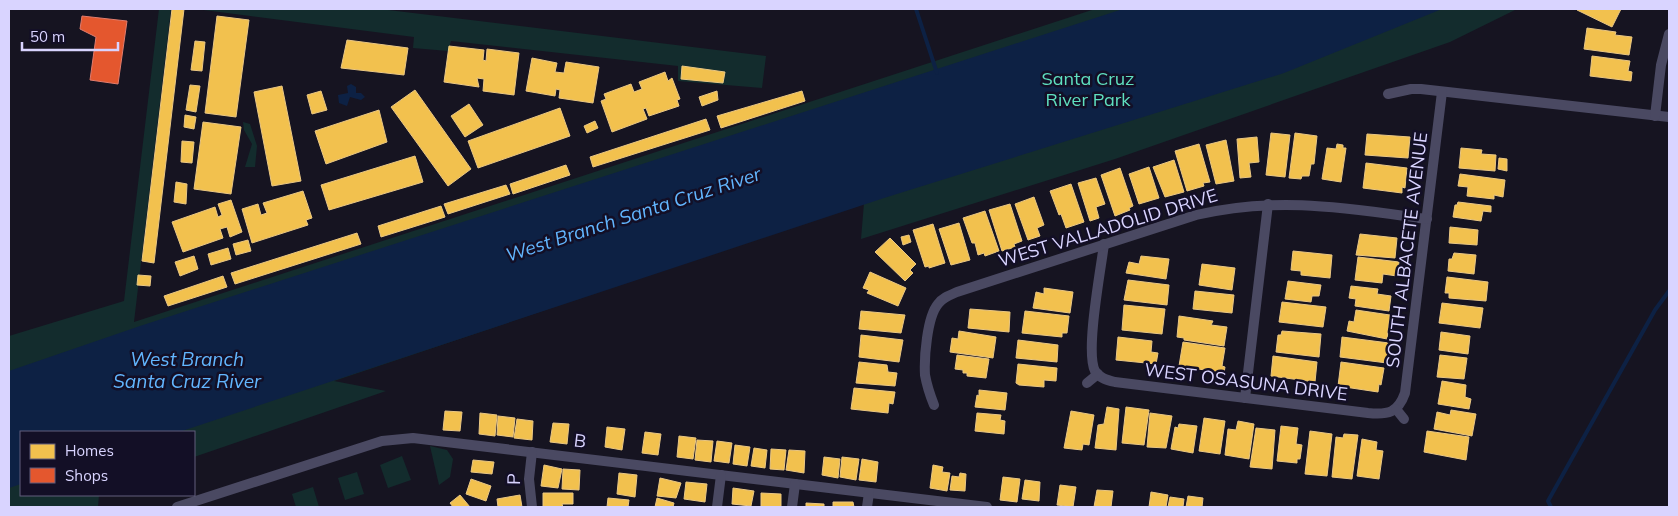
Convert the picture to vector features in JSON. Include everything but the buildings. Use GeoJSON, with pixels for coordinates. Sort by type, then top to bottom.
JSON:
{"type":"FeatureCollection","features":[{"type":"Feature","properties":{"kind":"street"},"geometry":{"type":"LineString","coordinates":[[1655,116],[1661,65],[1669,34]]}},
{"type":"Feature","properties":{"kind":"street"},"geometry":{"type":"LineString","coordinates":[[1388,94],[1411,89],[1669,117]]}},
{"type":"Feature","properties":{"kind":"street","name":"SOUTH ALBACETE AVENUE"},"geometry":{"type":"LineString","coordinates":[[1396,409],[1402,402],[1405,392],[1442,92]]}},
{"type":"Feature","properties":{"kind":"street"},"geometry":{"type":"LineString","coordinates":[[1245,398],[1268,204]]}},
{"type":"Feature","properties":{"kind":"street","name":"WEST VALLADOLID DRIVE"},"geometry":{"type":"LineString","coordinates":[[934,405],[927,386],[925,363],[934,300],[1196,215],[1232,208],[1268,204],[1326,206],[1427,219]]}},
{"type":"Feature","properties":{"kind":"street"},"geometry":{"type":"LineString","coordinates":[[1087,383],[1096,372],[1092,363],[1091,345],[1104,244]]}},
{"type":"Feature","properties":{"kind":"street","name":"WEST OSASUNA DRIVE"},"geometry":{"type":"LineString","coordinates":[[1096,372],[1107,380],[1115,382],[1378,414],[1388,413],[1396,409]]}},
{"type":"Feature","properties":{"kind":"street"},"geometry":{"type":"LineString","coordinates":[[1396,409],[1404,419]]}},
{"type":"Feature","properties":{"kind":"street","name":"B"},"geometry":{"type":"LineString","coordinates":[[177,507],[392,439],[413,438],[869,493],[943,504],[987,507]]}},
{"type":"Feature","properties":{"kind":"street","name":"P"},"geometry":{"type":"LineString","coordinates":[[532,452],[529,479],[532,507]]}},
{"type":"Feature","properties":{"kind":"street"},"geometry":{"type":"LineString","coordinates":[[717,507],[721,475]]}},
{"type":"Feature","properties":{"kind":"street"},"geometry":{"type":"LineString","coordinates":[[792,507],[795,484]]}},
{"type":"Feature","properties":{"kind":"street"},"geometry":{"type":"LineString","coordinates":[[867,507],[869,493]]}},
{"type":"Feature","properties":{"kind":"green space","name":"West Branch Santa Cruz River"},"geometry":{"type":"Polygon","coordinates":[[[159,9],[171,9],[134,322],[1095,9],[1517,9],[1450,42],[1115,159],[861,239],[864,203],[334,381],[386,391],[195,457],[195,431],[20,431],[20,496],[99,496],[98,507],[9,507],[9,336],[124,301],[159,9]]]}},
{"type":"Feature","properties":{"kind":"green space"},"geometry":{"type":"Polygon","coordinates":[[[196,9],[380,9],[766,56],[762,88],[678,81],[678,66],[451,41],[448,51],[413,48],[414,37],[196,9]]]}},
{"type":"Feature","properties":{"kind":"green space"},"geometry":{"type":"Polygon","coordinates":[[[243,122],[250,124],[257,146],[255,167],[245,167],[252,144],[244,130],[243,122]]]}},
{"type":"Feature","properties":{"kind":"green space"},"geometry":{"type":"Polygon","coordinates":[[[430,446],[447,450],[453,459],[450,477],[439,485],[430,446]]]}},
{"type":"Feature","properties":{"kind":"green space"},"geometry":{"type":"Polygon","coordinates":[[[402,456],[411,480],[388,488],[380,465],[402,456]]]}},
{"type":"Feature","properties":{"kind":"green space"},"geometry":{"type":"Polygon","coordinates":[[[357,472],[364,494],[345,500],[338,478],[357,472]]]}},
{"type":"Feature","properties":{"kind":"green space"},"geometry":{"type":"Polygon","coordinates":[[[313,487],[319,507],[296,507],[292,494],[313,487]]]}},
{"type":"Feature","properties":{"kind":"water","name":"West Branch Santa Cruz River"},"geometry":{"type":"Polygon","coordinates":[[[1123,9],[1442,9],[1284,73],[884,198],[182,431],[20,431],[20,484],[9,488],[9,371],[140,326],[1123,9]]]}},
{"type":"Feature","properties":{"kind":"water"},"geometry":{"type":"Polygon","coordinates":[[[351,84],[356,87],[356,93],[361,93],[365,97],[361,100],[350,97],[347,106],[339,103],[338,95],[348,93],[347,86],[351,84]]]}},
{"type":"Feature","properties":{"kind":"waterway"},"geometry":{"type":"LineString","coordinates":[[916,9],[937,73]]}},
{"type":"Feature","properties":{"kind":"waterway"},"geometry":{"type":"LineString","coordinates":[[1551,507],[1548,501],[1655,310],[1669,291]]}},
{"type":"Feature","properties":{"kind":"park label","name":"Santa Cruz River Park"},"geometry":{"type":"Point","coordinates":[1088,89]}}]}
